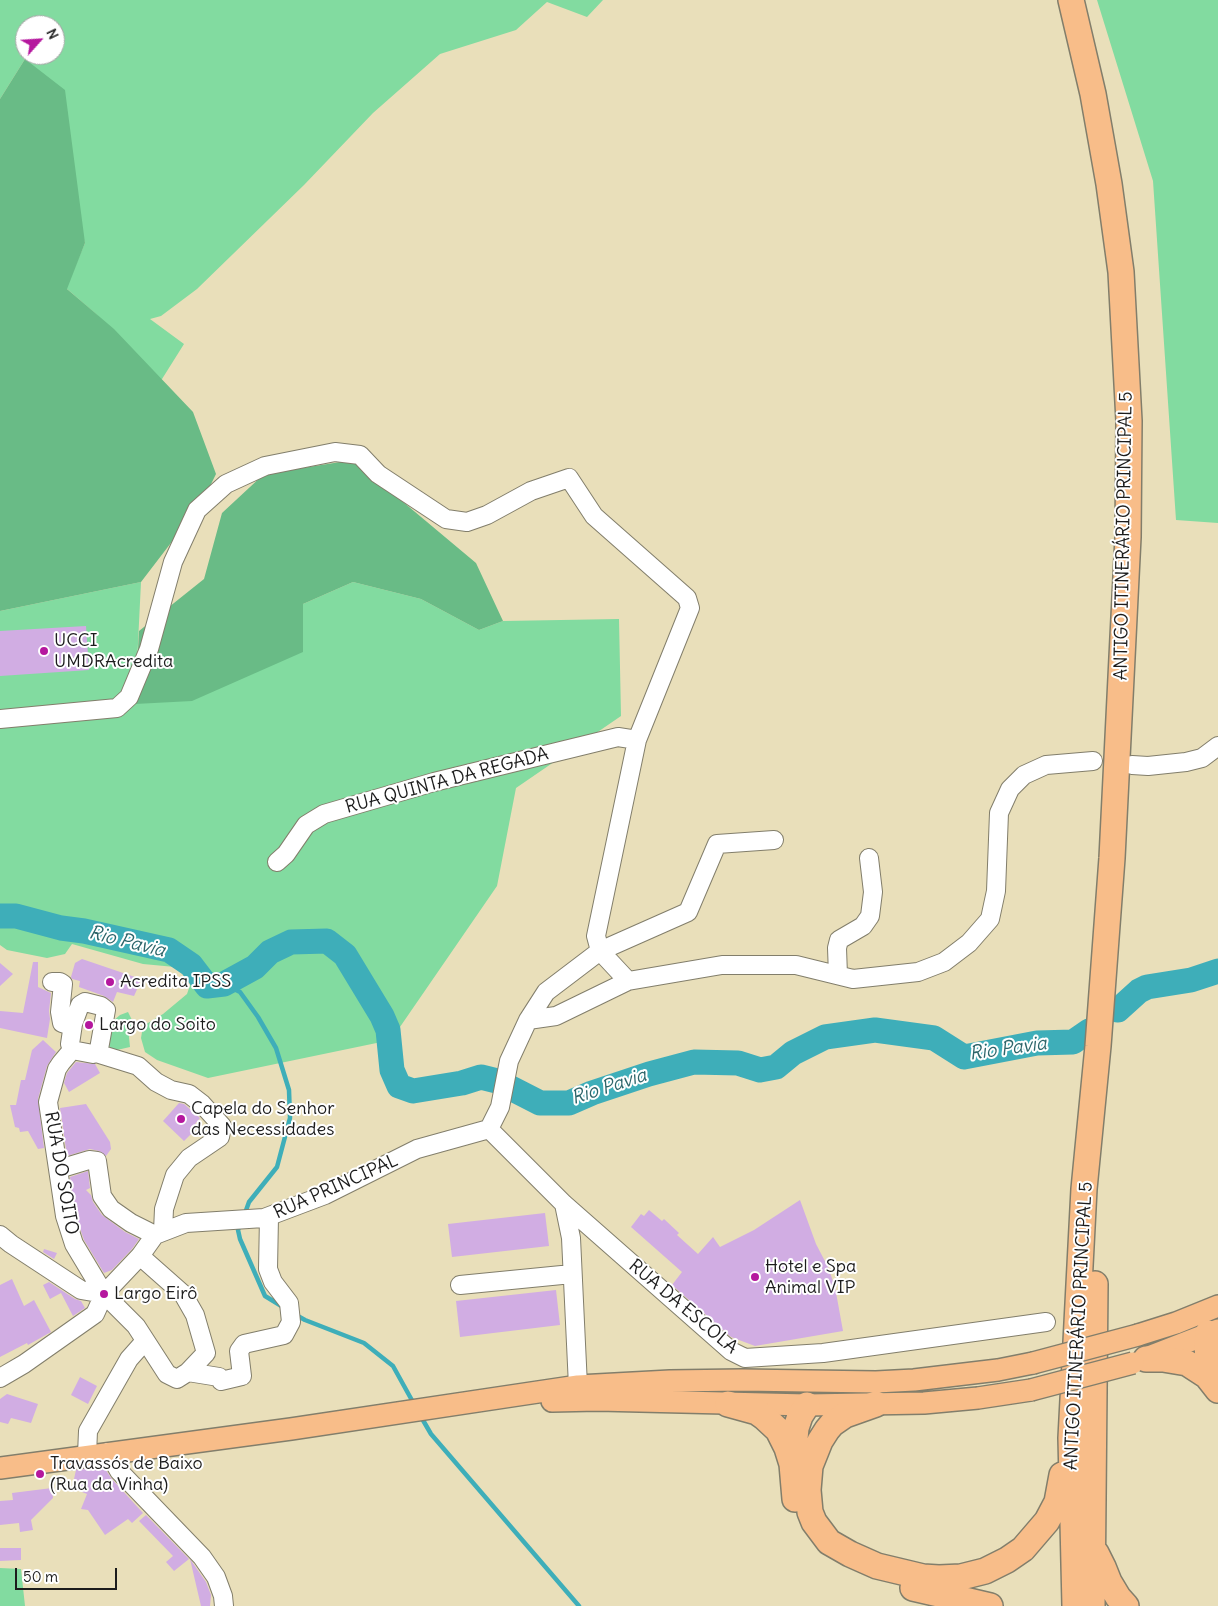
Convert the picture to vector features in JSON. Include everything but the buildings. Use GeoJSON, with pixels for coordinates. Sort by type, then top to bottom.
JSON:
{"type":"FeatureCollection","features":[{"type":"Feature","properties":{"kind":"highway","name":"ANTIGO ITINERÁRIO PRINCIPAL 5"},"geometry":{"type":"LineString","coordinates":[[1071,0],[1093,94],[1112,204],[1121,272],[1129,421],[1128,537],[1115,798],[1098,1046],[1084,1189],[1071,1438],[1075,1606]]}},
{"type":"Feature","properties":{"kind":"highway","name":"ANTIGO ITINERÁRIO PRINCIPAL 5"},"geometry":{"type":"LineString","coordinates":[[1092,1606],[1098,1046]]}},
{"type":"Feature","properties":{"kind":"highway"},"geometry":{"type":"LineString","coordinates":[[1216,1332],[1206,1345],[1208,1359],[1218,1383]]}},
{"type":"Feature","properties":{"kind":"highway"},"geometry":{"type":"LineString","coordinates":[[1139,1361],[1163,1359],[1187,1363],[1207,1376],[1218,1390]]}},
{"type":"Feature","properties":{"kind":"highway"},"geometry":{"type":"LineString","coordinates":[[728,1404],[757,1412],[772,1423],[801,1465],[808,1490],[810,1512],[814,1522],[829,1542],[850,1554],[884,1568],[923,1577],[961,1577],[984,1571],[1023,1550],[1041,1528],[1057,1502],[1062,1468],[1071,1438]]}},
{"type":"Feature","properties":{"kind":"highway"},"geometry":{"type":"LineString","coordinates":[[801,1465],[832,1424],[845,1416],[876,1404]]}},
{"type":"Feature","properties":{"kind":"highway"},"geometry":{"type":"LineString","coordinates":[[807,1405],[811,1423],[794,1494],[801,1524],[819,1550],[833,1563],[860,1575],[990,1606]]}},
{"type":"Feature","properties":{"kind":"highway"},"geometry":{"type":"LineString","coordinates":[[1092,1546],[1104,1567],[1109,1582],[1126,1606]]}},
{"type":"Feature","properties":{"kind":"main road"},"geometry":{"type":"LineString","coordinates":[[464,1403],[524,1403],[670,1381],[876,1382],[914,1380],[998,1370],[1033,1363],[1138,1335],[1176,1323],[1218,1306]]}},
{"type":"Feature","properties":{"kind":"main road"},"geometry":{"type":"LineString","coordinates":[[1176,1323],[1198,1326],[1216,1332]]}},
{"type":"Feature","properties":{"kind":"main road"},"geometry":{"type":"LineString","coordinates":[[0,1468],[108,1452],[292,1429],[578,1386],[603,1392],[728,1404],[807,1405],[950,1402],[1032,1390],[1139,1361],[1216,1332]]}},
{"type":"Feature","properties":{"kind":"main road"},"geometry":{"type":"LineString","coordinates":[[807,1405],[816,1396],[824,1393],[891,1390],[914,1380]]}},
{"type":"Feature","properties":{"kind":"main road"},"geometry":{"type":"LineString","coordinates":[[771,1381],[798,1391],[807,1405]]}},
{"type":"Feature","properties":{"kind":"street"},"geometry":{"type":"LineString","coordinates":[[0,719],[118,708],[129,697],[149,649],[173,562],[197,510],[226,484],[265,466],[335,452],[360,455],[378,474],[446,519],[467,522],[487,515],[531,491],[569,478],[594,516],[687,598],[690,608],[637,740],[596,936],[600,951],[628,981]]}},
{"type":"Feature","properties":{"kind":"street","name":"RUA QUINTA DA REGADA"},"geometry":{"type":"LineString","coordinates":[[277,862],[286,854],[306,825],[324,814],[434,782],[608,740],[618,738],[637,740]]}},
{"type":"Feature","properties":{"kind":"street"},"geometry":{"type":"LineString","coordinates":[[1132,765],[1148,766],[1186,762],[1202,758],[1218,746]]}},
{"type":"Feature","properties":{"kind":"street"},"geometry":{"type":"LineString","coordinates":[[528,1020],[556,1016],[628,981],[722,965],[796,965],[854,979],[918,972],[944,962],[969,943],[990,919],[996,891],[999,813],[1010,789],[1024,775],[1046,766],[1093,761]]}},
{"type":"Feature","properties":{"kind":"street"},"geometry":{"type":"LineString","coordinates":[[489,1129],[500,1107],[509,1061],[528,1020],[546,992],[600,951],[688,912],[717,844],[774,840]]}},
{"type":"Feature","properties":{"kind":"street"},"geometry":{"type":"LineString","coordinates":[[838,976],[837,948],[839,940],[863,926],[870,916],[873,892],[869,858]]}},
{"type":"Feature","properties":{"kind":"street"},"geometry":{"type":"LineString","coordinates":[[52,982],[63,984],[61,1021],[64,1025],[73,1024]]}},
{"type":"Feature","properties":{"kind":"street"},"geometry":{"type":"LineString","coordinates":[[0,1378],[24,1364],[95,1314],[104,1294],[159,1233],[164,1209],[175,1175],[188,1158],[220,1137],[222,1126],[202,1104],[189,1094],[171,1090],[156,1082],[138,1066],[96,1053],[72,1050],[70,1044],[73,1024],[82,1003],[86,1002],[104,1008],[106,1014],[99,1049],[96,1053]]}},
{"type":"Feature","properties":{"kind":"street","name":"RUA DO SOITO"},"geometry":{"type":"LineString","coordinates":[[72,1050],[57,1070],[48,1102],[65,1216],[74,1244],[104,1294],[136,1326],[167,1374],[177,1380],[188,1372]]}},
{"type":"Feature","properties":{"kind":"street","name":"RUA DA ESCOLA"},"geometry":{"type":"LineString","coordinates":[[489,1129],[564,1204],[731,1351],[746,1358],[823,1353],[1046,1322]]}},
{"type":"Feature","properties":{"kind":"street","name":"RUA PRINCIPAL"},"geometry":{"type":"LineString","coordinates":[[159,1233],[186,1223],[269,1217],[325,1195],[417,1149],[489,1129]]}},
{"type":"Feature","properties":{"kind":"street"},"geometry":{"type":"LineString","coordinates":[[59,1169],[89,1160],[96,1161],[102,1196],[111,1208],[131,1223],[159,1233]]}},
{"type":"Feature","properties":{"kind":"street"},"geometry":{"type":"LineString","coordinates":[[524,1403],[538,1396],[571,1393],[576,1391],[578,1386],[571,1238],[564,1204]]}},
{"type":"Feature","properties":{"kind":"street"},"geometry":{"type":"LineString","coordinates":[[188,1372],[219,1377],[221,1381],[242,1376],[239,1351],[244,1344],[284,1335],[291,1322],[288,1303],[273,1282],[268,1269],[269,1217]]}},
{"type":"Feature","properties":{"kind":"street"},"geometry":{"type":"LineString","coordinates":[[0,1235],[81,1290],[104,1294]]}},
{"type":"Feature","properties":{"kind":"street"},"geometry":{"type":"LineString","coordinates":[[140,1256],[183,1294],[195,1315],[206,1353],[188,1372]]}},
{"type":"Feature","properties":{"kind":"street"},"geometry":{"type":"LineString","coordinates":[[460,1284],[572,1274]]}},
{"type":"Feature","properties":{"kind":"street"},"geometry":{"type":"LineString","coordinates":[[87,1455],[88,1431],[128,1359],[144,1340]]}},
{"type":"Feature","properties":{"kind":"street"},"geometry":{"type":"LineString","coordinates":[[543,1391],[563,1380],[570,1373],[578,1356]]}},
{"type":"Feature","properties":{"kind":"street"},"geometry":{"type":"LineString","coordinates":[[578,1356],[585,1374],[603,1392]]}},
{"type":"Feature","properties":{"kind":"street"},"geometry":{"type":"LineString","coordinates":[[108,1452],[119,1471],[202,1557],[216,1577],[223,1596],[224,1606]]}},
{"type":"Feature","properties":{"kind":"green space"},"geometry":{"type":"Polygon","coordinates":[[[0,0],[603,0],[587,17],[547,2],[516,30],[440,54],[373,113],[304,185],[197,289],[161,316],[150,319],[184,344],[157,387],[96,314],[66,288],[85,243],[27,65],[65,65],[65,15],[15,15],[15,65],[21,65],[0,99],[0,0]]]}},
{"type":"Feature","properties":{"kind":"green space"},"geometry":{"type":"Polygon","coordinates":[[[1097,0],[1218,0],[1218,523],[1176,520],[1153,181],[1097,0]]]}},
{"type":"Feature","properties":{"kind":"green space"},"geometry":{"type":"Polygon","coordinates":[[[21,65],[33,65],[65,90],[85,243],[67,289],[114,329],[193,412],[216,474],[191,525],[177,535],[141,582],[0,611],[0,99],[21,65]]]}},
{"type":"Feature","properties":{"kind":"green space"},"geometry":{"type":"Polygon","coordinates":[[[353,460],[476,563],[503,621],[479,630],[421,599],[353,582],[303,604],[303,652],[192,701],[135,704],[139,631],[204,579],[222,513],[264,474],[353,460]]]}},
{"type":"Feature","properties":{"kind":"green space"},"geometry":{"type":"Polygon","coordinates":[[[141,582],[135,704],[303,604],[353,582],[421,599],[479,630],[503,621],[619,619],[621,716],[516,788],[497,886],[391,1040],[208,1078],[157,1060],[145,1052],[141,1038],[143,1026],[163,1014],[187,994],[191,982],[175,967],[143,964],[72,944],[65,954],[47,958],[7,950],[0,945],[0,611],[141,582]]]}},
{"type":"Feature","properties":{"kind":"green space"},"geometry":{"type":"Polygon","coordinates":[[[128,1012],[132,1020],[129,1037],[130,1047],[117,1050],[109,1047],[110,1038],[107,1026],[120,1015],[128,1012]]]}},
{"type":"Feature","properties":{"kind":"green space"},"geometry":{"type":"Polygon","coordinates":[[[0,1568],[21,1569],[25,1606],[0,1606],[0,1568]]]}},
{"type":"Feature","properties":{"kind":"waterway","name":"Rio Pavia"},"geometry":{"type":"LineString","coordinates":[[0,916],[16,916],[61,928],[84,931],[169,950],[191,965],[207,986],[224,984],[255,967],[270,952],[291,942],[327,941],[345,955],[382,1016],[388,1030],[392,1070],[399,1086],[413,1091],[462,1083],[481,1077],[497,1081],[540,1103],[569,1103],[592,1093],[649,1074],[694,1062],[738,1063],[760,1070],[776,1067],[793,1053],[825,1037],[875,1030],[934,1038],[964,1057],[1037,1043],[1073,1042],[1089,1031]]}},
{"type":"Feature","properties":{"kind":"waterway"},"geometry":{"type":"LineString","coordinates":[[1118,1010],[1139,991],[1147,987],[1191,980],[1218,971]]}},
{"type":"Feature","properties":{"kind":"waterway"},"geometry":{"type":"LineString","coordinates":[[224,984],[240,992],[258,1017],[276,1048],[289,1090],[290,1118],[277,1167],[249,1202],[244,1216]]}},
{"type":"Feature","properties":{"kind":"waterway"},"geometry":{"type":"LineString","coordinates":[[240,1225],[238,1230],[240,1239],[265,1296],[283,1307]]}},
{"type":"Feature","properties":{"kind":"waterway"},"geometry":{"type":"LineString","coordinates":[[296,1315],[364,1343],[393,1366],[414,1404]]}},
{"type":"Feature","properties":{"kind":"waterway"},"geometry":{"type":"LineString","coordinates":[[420,1415],[431,1434],[579,1606]]}},
{"type":"Feature","properties":{"kind":"place","name":"UCCI UMDRAcredita"},"geometry":{"type":"Point","coordinates":[44,651]}},
{"type":"Feature","properties":{"kind":"place","name":"Acredita IPSS"},"geometry":{"type":"Point","coordinates":[110,982]}},
{"type":"Feature","properties":{"kind":"place","name":"Largo do Soito"},"geometry":{"type":"Point","coordinates":[89,1025]}},
{"type":"Feature","properties":{"kind":"place","name":"Capela do Senhor das Necessidades"},"geometry":{"type":"Point","coordinates":[181,1119]}},
{"type":"Feature","properties":{"kind":"place","name":"Hotel e Spa Animal VIP"},"geometry":{"type":"Point","coordinates":[755,1277]}},
{"type":"Feature","properties":{"kind":"place","name":"Largo Eirô"},"geometry":{"type":"Point","coordinates":[104,1294]}},
{"type":"Feature","properties":{"kind":"place","name":"Travassós de Baixo (Rua da Vinha)"},"geometry":{"type":"Point","coordinates":[40,1474]}}]}
